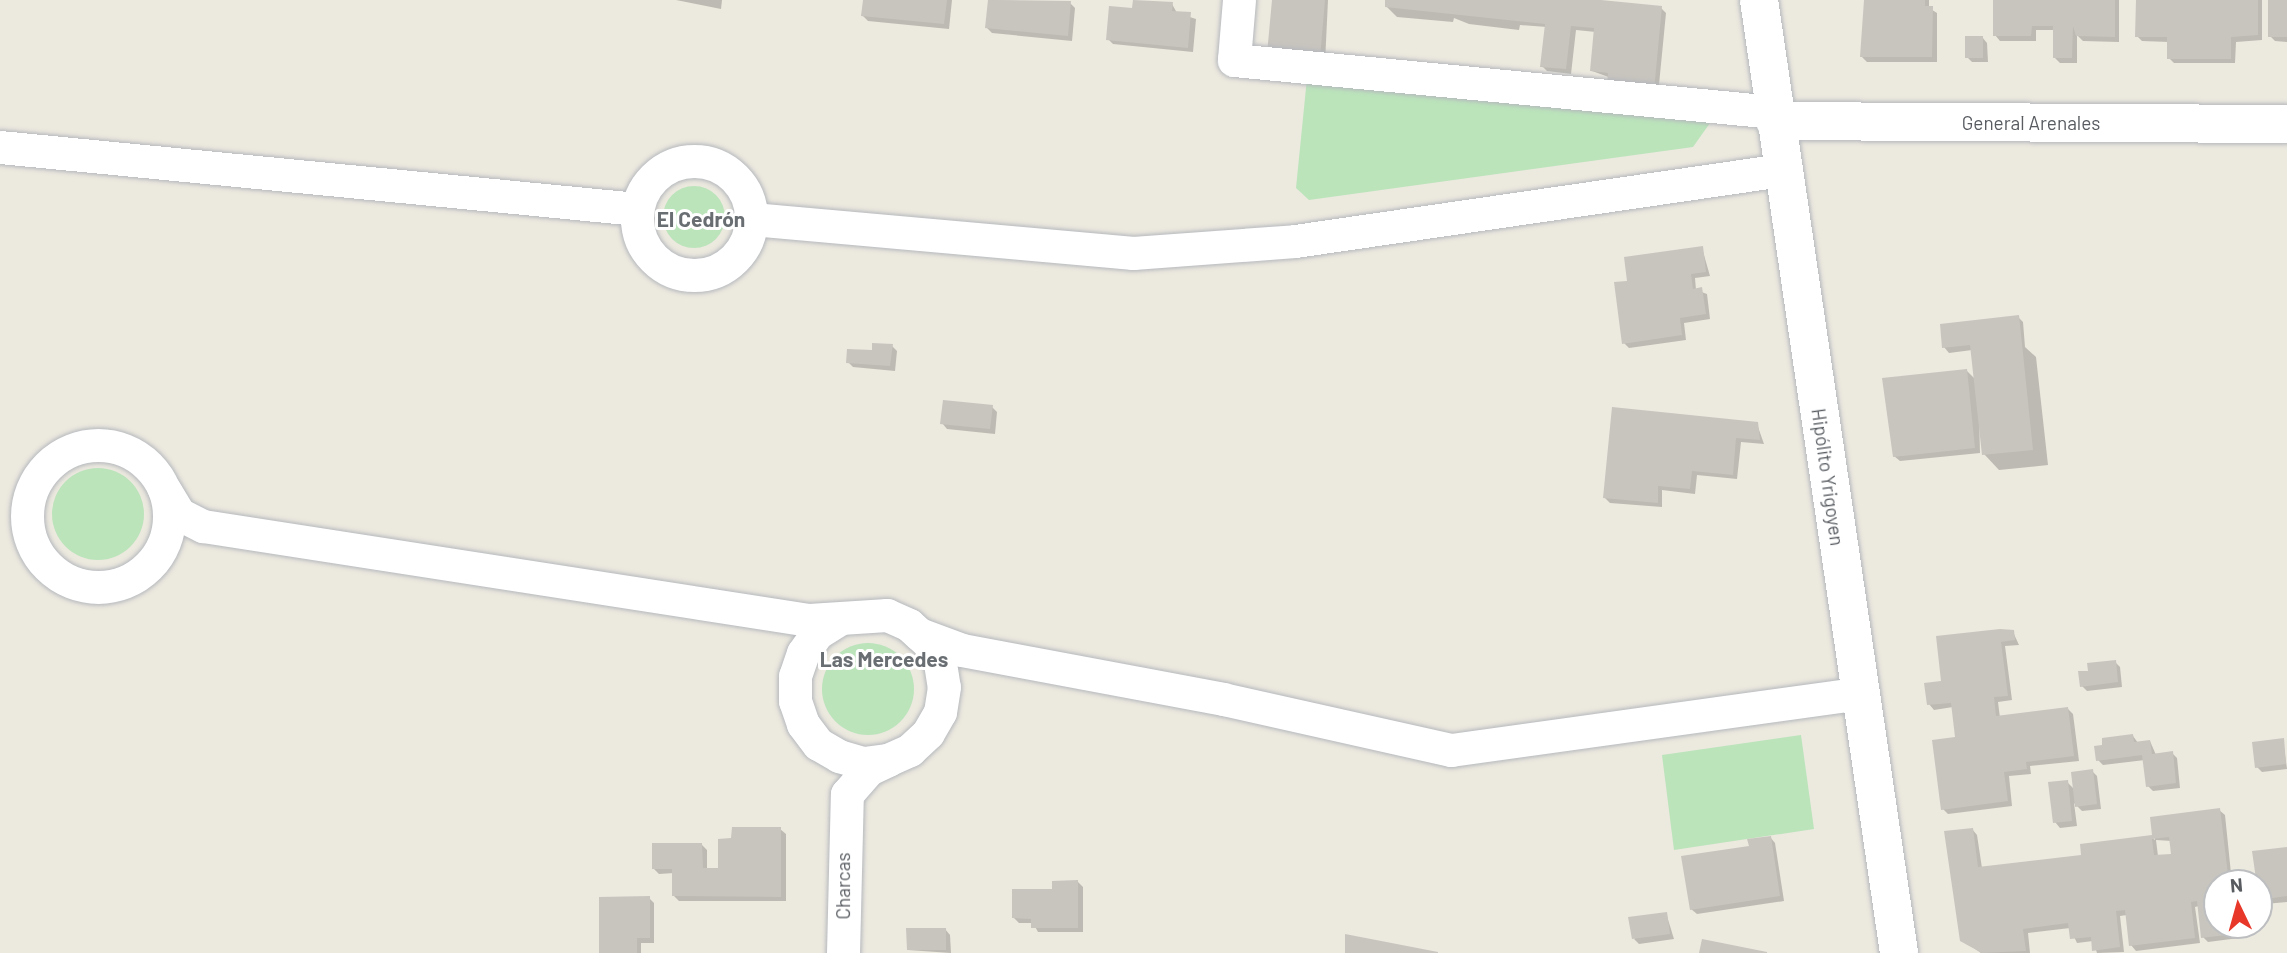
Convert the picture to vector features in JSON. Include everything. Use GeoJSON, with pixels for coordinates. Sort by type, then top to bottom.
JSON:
{"type":"FeatureCollection","features":[{"type":"Feature","properties":{"kind":"main road","name":"Hipólito Yrigoyen"},"geometry":{"type":"LineString","coordinates":[[1759,0],[1899,953]]}},
{"type":"Feature","properties":{"kind":"main road","name":"General Arenales"},"geometry":{"type":"LineString","coordinates":[[1775,117],[2287,124]]}},
{"type":"Feature","properties":{"kind":"street"},"geometry":{"type":"LineString","coordinates":[[1239,0],[1234,60],[1775,117]]}},
{"type":"Feature","properties":{"kind":"street"},"geometry":{"type":"LineString","coordinates":[[0,146],[637,209]]}},
{"type":"Feature","properties":{"kind":"street"},"geometry":{"type":"LineString","coordinates":[[689,160],[713,163],[734,176],[747,195],[752,219],[747,242],[732,262],[711,273],[687,275],[664,268],[646,251],[637,229],[637,209],[648,183],[666,167],[689,160]]}},
{"type":"Feature","properties":{"kind":"street"},"geometry":{"type":"LineString","coordinates":[[752,219],[1086,253],[1133,253],[1294,241],[1783,170]]}},
{"type":"Feature","properties":{"kind":"street"},"geometry":{"type":"LineString","coordinates":[[203,526],[177,534],[144,570],[125,582],[103,587],[81,585],[43,562],[32,543],[27,521],[37,478],[61,456],[93,445],[136,456],[164,489],[179,514],[203,526],[760,612],[838,620]]}},
{"type":"Feature","properties":{"kind":"street"},"geometry":{"type":"LineString","coordinates":[[158,553],[167,533],[164,489]]}},
{"type":"Feature","properties":{"kind":"street"},"geometry":{"type":"LineString","coordinates":[[760,612],[783,629],[800,660]]}},
{"type":"Feature","properties":{"kind":"street"},"geometry":{"type":"LineString","coordinates":[[846,806],[838,769],[803,724],[795,701],[800,660],[817,634],[838,620],[862,614],[887,615],[919,634],[983,654],[1223,699],[1451,750],[1860,692]]}},
{"type":"Feature","properties":{"kind":"street"},"geometry":{"type":"LineString","coordinates":[[846,806],[863,774],[910,750],[928,733],[940,712],[944,687],[940,663],[919,634]]}},
{"type":"Feature","properties":{"kind":"street"},"geometry":{"type":"LineString","coordinates":[[944,687],[957,664],[983,654]]}},
{"type":"Feature","properties":{"kind":"street"},"geometry":{"type":"LineString","coordinates":[[818,744],[863,762],[888,760]]}},
{"type":"Feature","properties":{"kind":"street","name":"Charcas"},"geometry":{"type":"LineString","coordinates":[[843,953],[846,806]]}},
{"type":"Feature","properties":{"kind":"green space"},"geometry":{"type":"Polygon","coordinates":[[[1307,78],[1715,116],[1693,147],[1309,200],[1296,188],[1307,78]]]}},
{"type":"Feature","properties":{"kind":"green space"},"geometry":{"type":"Polygon","coordinates":[[[694,186],[716,195],[725,217],[716,239],[694,248],[672,239],[663,217],[672,195],[694,186]]]}},
{"type":"Feature","properties":{"kind":"green space"},"geometry":{"type":"Polygon","coordinates":[[[98,468],[116,472],[131,481],[140,496],[144,514],[140,532],[131,547],[116,556],[98,560],[80,556],[65,547],[56,532],[52,514],[56,496],[65,481],[80,472],[98,468]]]}},
{"type":"Feature","properties":{"kind":"green space"},"geometry":{"type":"Polygon","coordinates":[[[868,643],[886,646],[901,656],[911,671],[914,689],[911,707],[901,722],[886,732],[868,735],[850,732],[835,722],[825,707],[822,689],[825,671],[835,656],[850,646],[868,643]]]}},
{"type":"Feature","properties":{"kind":"green space"},"geometry":{"type":"Polygon","coordinates":[[[1801,735],[1814,829],[1674,850],[1662,755],[1801,735]]]}},
{"type":"Feature","properties":{"kind":"building"},"geometry":{"type":"Polygon","coordinates":[[[863,0],[947,0],[944,24],[861,16],[863,0]]]}},
{"type":"Feature","properties":{"kind":"building"},"geometry":{"type":"Polygon","coordinates":[[[988,0],[1071,1],[1068,36],[985,28],[988,0]]]}},
{"type":"Feature","properties":{"kind":"building"},"geometry":{"type":"Polygon","coordinates":[[[1133,0],[1173,2],[1172,11],[1191,12],[1188,48],[1106,40],[1109,6],[1132,8],[1133,0]]]}},
{"type":"Feature","properties":{"kind":"building"},"geometry":{"type":"Polygon","coordinates":[[[1272,0],[1325,0],[1320,58],[1267,54],[1272,0]]]}},
{"type":"Feature","properties":{"kind":"building"},"geometry":{"type":"Polygon","coordinates":[[[1385,0],[1601,0],[1662,6],[1654,91],[1607,86],[1608,73],[1590,71],[1594,28],[1571,26],[1566,69],[1540,67],[1545,24],[1385,7],[1385,0]]]}},
{"type":"Feature","properties":{"kind":"building"},"geometry":{"type":"Polygon","coordinates":[[[1864,0],[1925,0],[1925,6],[1933,6],[1932,57],[1860,57],[1864,0]]]}},
{"type":"Feature","properties":{"kind":"building"},"geometry":{"type":"Polygon","coordinates":[[[1993,0],[2115,0],[2115,37],[2076,36],[2073,26],[2072,58],[2053,58],[2053,26],[2032,26],[2031,36],[1993,36],[1993,0]]]}},
{"type":"Feature","properties":{"kind":"building"},"geometry":{"type":"Polygon","coordinates":[[[2136,0],[2258,0],[2258,35],[2231,37],[2231,59],[2167,59],[2167,37],[2135,37],[2136,0]]]}},
{"type":"Feature","properties":{"kind":"building"},"geometry":{"type":"Polygon","coordinates":[[[2268,0],[2287,0],[2287,37],[2268,37],[2268,0]]]}},
{"type":"Feature","properties":{"kind":"building"},"geometry":{"type":"Polygon","coordinates":[[[1965,36],[1983,36],[1983,58],[1965,58],[1965,36]]]}},
{"type":"Feature","properties":{"kind":"building"},"geometry":{"type":"Polygon","coordinates":[[[1703,246],[1706,272],[1691,274],[1693,289],[1702,287],[1706,314],[1680,318],[1682,335],[1622,344],[1614,282],[1627,281],[1624,257],[1703,246]]]}},
{"type":"Feature","properties":{"kind":"building"},"geometry":{"type":"Polygon","coordinates":[[[2019,315],[2033,450],[1982,455],[1970,345],[1942,348],[1940,324],[2019,315]]]}},
{"type":"Feature","properties":{"kind":"building"},"geometry":{"type":"Polygon","coordinates":[[[872,343],[893,344],[890,366],[846,363],[847,349],[872,350],[872,343]]]}},
{"type":"Feature","properties":{"kind":"building"},"geometry":{"type":"Polygon","coordinates":[[[1967,369],[1975,448],[1893,457],[1882,378],[1967,369]]]}},
{"type":"Feature","properties":{"kind":"building"},"geometry":{"type":"Polygon","coordinates":[[[943,400],[993,405],[990,429],[940,424],[943,400]]]}},
{"type":"Feature","properties":{"kind":"building"},"geometry":{"type":"Polygon","coordinates":[[[1612,407],[1758,422],[1760,440],[1736,438],[1733,475],[1692,471],[1690,489],[1658,486],[1658,503],[1603,498],[1612,407]]]}},
{"type":"Feature","properties":{"kind":"building"},"geometry":{"type":"Polygon","coordinates":[[[2014,630],[2015,640],[2001,642],[2008,696],[1994,697],[1996,716],[2068,707],[2074,756],[2026,762],[2027,769],[2004,772],[2008,801],[1941,810],[1932,740],[1955,737],[1951,703],[1927,705],[1924,683],[1941,681],[1936,636],[2014,630]]]}},
{"type":"Feature","properties":{"kind":"building"},"geometry":{"type":"Polygon","coordinates":[[[2116,660],[2118,682],[2080,687],[2078,671],[2088,671],[2087,663],[2116,660]]]}},
{"type":"Feature","properties":{"kind":"building"},"geometry":{"type":"Polygon","coordinates":[[[2133,734],[2134,742],[2150,740],[2152,754],[2173,751],[2176,783],[2146,787],[2142,755],[2096,761],[2094,746],[2102,745],[2102,738],[2133,734]]]}},
{"type":"Feature","properties":{"kind":"building"},"geometry":{"type":"Polygon","coordinates":[[[2284,738],[2286,764],[2255,768],[2252,742],[2284,738]]]}},
{"type":"Feature","properties":{"kind":"building"},"geometry":{"type":"Polygon","coordinates":[[[2093,769],[2097,804],[2075,807],[2071,772],[2093,769]]]}},
{"type":"Feature","properties":{"kind":"building"},"geometry":{"type":"Polygon","coordinates":[[[2068,780],[2072,821],[2053,823],[2048,782],[2068,780]]]}},
{"type":"Feature","properties":{"kind":"building"},"geometry":{"type":"Polygon","coordinates":[[[2220,808],[2227,869],[2203,869],[2203,938],[2197,901],[2191,902],[2195,938],[2129,946],[2125,910],[2116,911],[2120,947],[2092,951],[2091,937],[2070,939],[2068,923],[2023,929],[2026,951],[1982,953],[1960,941],[1944,831],[1973,828],[1978,867],[2081,855],[2080,844],[2152,835],[2150,817],[2220,808]],[[2169,837],[2152,839],[2154,855],[2171,854],[2169,837]]]}},
{"type":"Feature","properties":{"kind":"building"},"geometry":{"type":"Polygon","coordinates":[[[732,827],[781,827],[781,897],[672,896],[672,869],[652,869],[652,843],[702,843],[703,868],[718,868],[718,839],[731,838],[732,827]]]}},
{"type":"Feature","properties":{"kind":"building"},"geometry":{"type":"Polygon","coordinates":[[[1771,836],[1780,896],[1690,910],[1681,856],[1749,846],[1747,839],[1771,836]]]}},
{"type":"Feature","properties":{"kind":"building"},"geometry":{"type":"Polygon","coordinates":[[[2287,847],[2287,896],[2273,898],[2273,869],[2255,869],[2252,851],[2287,847]]]}},
{"type":"Feature","properties":{"kind":"building"},"geometry":{"type":"Polygon","coordinates":[[[1078,880],[1078,928],[1031,928],[1031,919],[1012,918],[1012,889],[1052,889],[1052,881],[1078,880]]]}},
{"type":"Feature","properties":{"kind":"building"},"geometry":{"type":"Polygon","coordinates":[[[650,896],[650,938],[637,938],[637,953],[599,953],[599,897],[650,896]]]}},
{"type":"Feature","properties":{"kind":"building"},"geometry":{"type":"Polygon","coordinates":[[[1667,912],[1670,934],[1632,939],[1628,917],[1667,912]]]}},
{"type":"Feature","properties":{"kind":"building"},"geometry":{"type":"Polygon","coordinates":[[[906,928],[946,928],[946,950],[907,950],[906,928]]]}},
{"type":"Feature","properties":{"kind":"building"},"geometry":{"type":"Polygon","coordinates":[[[1345,934],[1438,952],[1438,953],[1345,953],[1345,934]]]}},
{"type":"Feature","properties":{"kind":"building"},"geometry":{"type":"Polygon","coordinates":[[[1702,939],[1767,952],[1767,953],[1699,953],[1702,939]]]}},
{"type":"Feature","properties":{"kind":"district","name":"El Cedrón"},"geometry":{"type":"Point","coordinates":[701,219]}},
{"type":"Feature","properties":{"kind":"district","name":"Las Mercedes"},"geometry":{"type":"Point","coordinates":[884,659]}}]}
